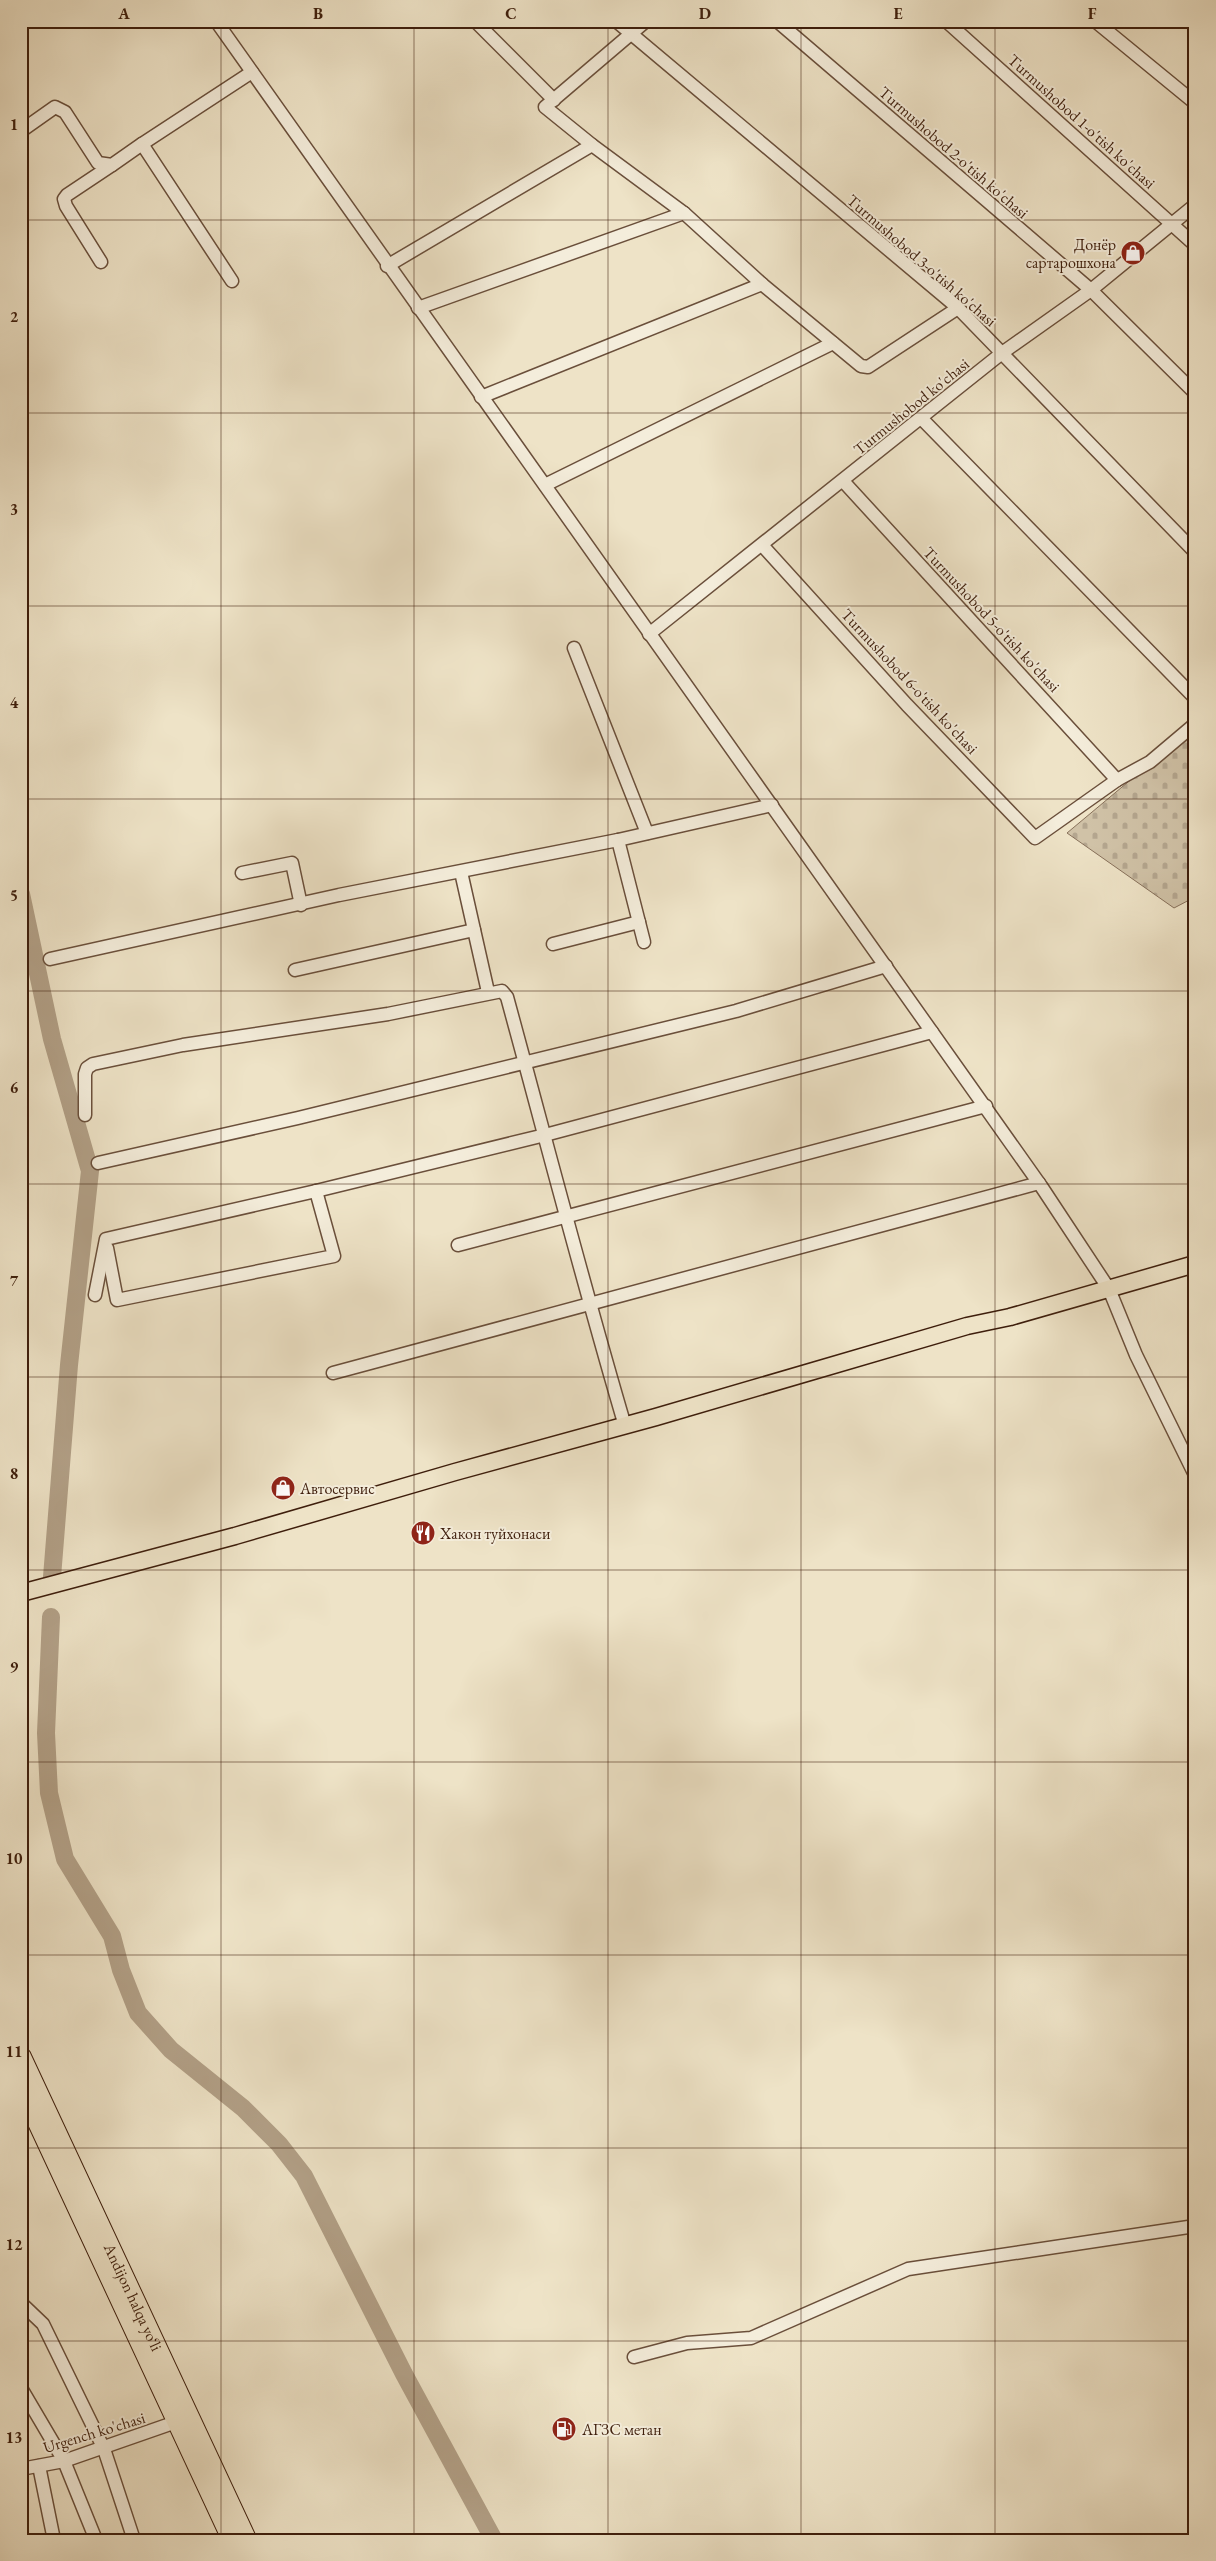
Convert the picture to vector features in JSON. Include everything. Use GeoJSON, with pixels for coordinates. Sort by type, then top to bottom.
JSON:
{"type":"FeatureCollection","features":[{"type":"Feature","properties":{"kind":"highway","name":"Andijon halqa yo‘li"},"geometry":{"type":"LineString","coordinates":[[21,2056],[247,2540]]}},
{"type":"Feature","properties":{"kind":"highway","name":"Andijon halqa yo‘li"},"geometry":{"type":"LineString","coordinates":[[21,2087],[232,2540]]}},
{"type":"Feature","properties":{"kind":"main road"},"geometry":{"type":"LineString","coordinates":[[21,1592],[235,1536],[455,1472],[625,1426],[967,1326],[1010,1317],[1195,1264]]}},
{"type":"Feature","properties":{"kind":"street"},"geometry":{"type":"LineString","coordinates":[[216,21],[387,266],[482,397],[1039,1183],[1109,1289],[1136,1355],[1195,1475]]}},
{"type":"Feature","properties":{"kind":"street"},"geometry":{"type":"LineString","coordinates":[[476,21],[554,100]]}},
{"type":"Feature","properties":{"kind":"street","name":"Turmushobod 3-o'tish ko'chasi"},"geometry":{"type":"LineString","coordinates":[[616,21],[630,35],[958,308],[1195,552]]}},
{"type":"Feature","properties":{"kind":"street"},"geometry":{"type":"LineString","coordinates":[[646,21],[545,107],[684,214],[762,284],[861,366],[868,366],[958,308]]}},
{"type":"Feature","properties":{"kind":"street","name":"Turmushobod 2-o'tish ko'chasi"},"geometry":{"type":"LineString","coordinates":[[777,21],[1091,290],[1195,392]]}},
{"type":"Feature","properties":{"kind":"street","name":"Turmushobod 1-o'tish ko'chasi"},"geometry":{"type":"LineString","coordinates":[[946,21],[1195,245]]}},
{"type":"Feature","properties":{"kind":"street"},"geometry":{"type":"LineString","coordinates":[[1095,21],[1195,102]]}},
{"type":"Feature","properties":{"kind":"street"},"geometry":{"type":"LineString","coordinates":[[100,262],[66,206],[64,199],[67,195],[252,72]]}},
{"type":"Feature","properties":{"kind":"street"},"geometry":{"type":"LineString","coordinates":[[21,131],[55,107],[61,108],[98,163],[112,164]]}},
{"type":"Feature","properties":{"kind":"street"},"geometry":{"type":"LineString","coordinates":[[142,144],[232,281]]}},
{"type":"Feature","properties":{"kind":"street"},"geometry":{"type":"LineString","coordinates":[[387,266],[592,145]]}},
{"type":"Feature","properties":{"kind":"street","name":"Turmushobod ko'chasi"},"geometry":{"type":"LineString","coordinates":[[649,634],[922,419],[1002,353],[1091,290],[1195,204]]}},
{"type":"Feature","properties":{"kind":"street"},"geometry":{"type":"LineString","coordinates":[[418,308],[684,214]]}},
{"type":"Feature","properties":{"kind":"street"},"geometry":{"type":"LineString","coordinates":[[482,397],[762,284]]}},
{"type":"Feature","properties":{"kind":"street"},"geometry":{"type":"LineString","coordinates":[[545,486],[833,343]]}},
{"type":"Feature","properties":{"kind":"street"},"geometry":{"type":"LineString","coordinates":[[922,419],[1195,698]]}},
{"type":"Feature","properties":{"kind":"street","name":"Turmushobod 5-o'tish ko'chasi"},"geometry":{"type":"LineString","coordinates":[[843,481],[1117,780]]}},
{"type":"Feature","properties":{"kind":"street","name":"Turmushobod 6-o'tish ko'chasi"},"geometry":{"type":"LineString","coordinates":[[762,545],[908,705],[1035,838],[1117,780]]}},
{"type":"Feature","properties":{"kind":"street"},"geometry":{"type":"LineString","coordinates":[[574,648],[647,833]]}},
{"type":"Feature","properties":{"kind":"street"},"geometry":{"type":"LineString","coordinates":[[1117,780],[1150,762],[1195,724]]}},
{"type":"Feature","properties":{"kind":"street"},"geometry":{"type":"LineString","coordinates":[[50,959],[301,904],[618,840],[772,805]]}},
{"type":"Feature","properties":{"kind":"street"},"geometry":{"type":"LineString","coordinates":[[618,840],[644,942]]}},
{"type":"Feature","properties":{"kind":"street"},"geometry":{"type":"LineString","coordinates":[[242,873],[292,863],[301,904]]}},
{"type":"Feature","properties":{"kind":"street"},"geometry":{"type":"LineString","coordinates":[[462,872],[488,992]]}},
{"type":"Feature","properties":{"kind":"street"},"geometry":{"type":"LineString","coordinates":[[553,944],[639,922]]}},
{"type":"Feature","properties":{"kind":"street"},"geometry":{"type":"LineString","coordinates":[[295,970],[474,930]]}},
{"type":"Feature","properties":{"kind":"street"},"geometry":{"type":"LineString","coordinates":[[98,1163],[298,1118],[736,1011],[886,966]]}},
{"type":"Feature","properties":{"kind":"street"},"geometry":{"type":"LineString","coordinates":[[85,1115],[85,1074],[87,1068],[93,1064],[184,1045],[388,1014],[488,992],[502,991],[507,997],[568,1216],[589,1303],[625,1426]]}},
{"type":"Feature","properties":{"kind":"street"},"geometry":{"type":"LineString","coordinates":[[95,1295],[106,1239],[316,1191],[545,1134],[932,1032]]}},
{"type":"Feature","properties":{"kind":"street"},"geometry":{"type":"LineString","coordinates":[[458,1245],[986,1106]]}},
{"type":"Feature","properties":{"kind":"street"},"geometry":{"type":"LineString","coordinates":[[333,1373],[1039,1183]]}},
{"type":"Feature","properties":{"kind":"street"},"geometry":{"type":"LineString","coordinates":[[106,1241],[118,1300],[334,1256],[316,1191]]}},
{"type":"Feature","properties":{"kind":"street"},"geometry":{"type":"LineString","coordinates":[[634,2357],[687,2343],[750,2338],[908,2269],[1195,2226]]}},
{"type":"Feature","properties":{"kind":"street"},"geometry":{"type":"LineString","coordinates":[[21,2304],[43,2324],[104,2449],[134,2540]]}},
{"type":"Feature","properties":{"kind":"street"},"geometry":{"type":"LineString","coordinates":[[21,2388],[64,2462],[96,2540]]}},
{"type":"Feature","properties":{"kind":"street","name":"Urgench ko'chasi"},"geometry":{"type":"LineString","coordinates":[[21,2469],[64,2462],[176,2422]]}},
{"type":"Feature","properties":{"kind":"street"},"geometry":{"type":"LineString","coordinates":[[38,2466],[54,2540]]}},
{"type":"Feature","properties":{"kind":"green space"},"geometry":{"type":"Polygon","coordinates":[[[1195,726],[1195,897],[1174,908],[1067,833],[1195,726]]]}},
{"type":"Feature","properties":{"kind":"waterway"},"geometry":{"type":"LineString","coordinates":[[21,894],[52,1039],[90,1171],[69,1365],[52,1577]]}},
{"type":"Feature","properties":{"kind":"waterway"},"geometry":{"type":"LineString","coordinates":[[51,1617],[46,1733],[49,1793],[65,1859],[112,1936],[121,1970],[138,2013],[171,2050],[243,2108],[279,2144],[304,2176],[404,2374],[494,2540]]}},
{"type":"Feature","properties":{"kind":"place","name":"Донёр сартарошхона"},"geometry":{"type":"Point","coordinates":[1133,253]}},
{"type":"Feature","properties":{"kind":"place","name":"Автосервис"},"geometry":{"type":"Point","coordinates":[283,1488]}},
{"type":"Feature","properties":{"kind":"place","name":"Хакон туйхонаси"},"geometry":{"type":"Point","coordinates":[423,1533]}},
{"type":"Feature","properties":{"kind":"place","name":"АГЗС метан"},"geometry":{"type":"Point","coordinates":[564,2429]}}]}
